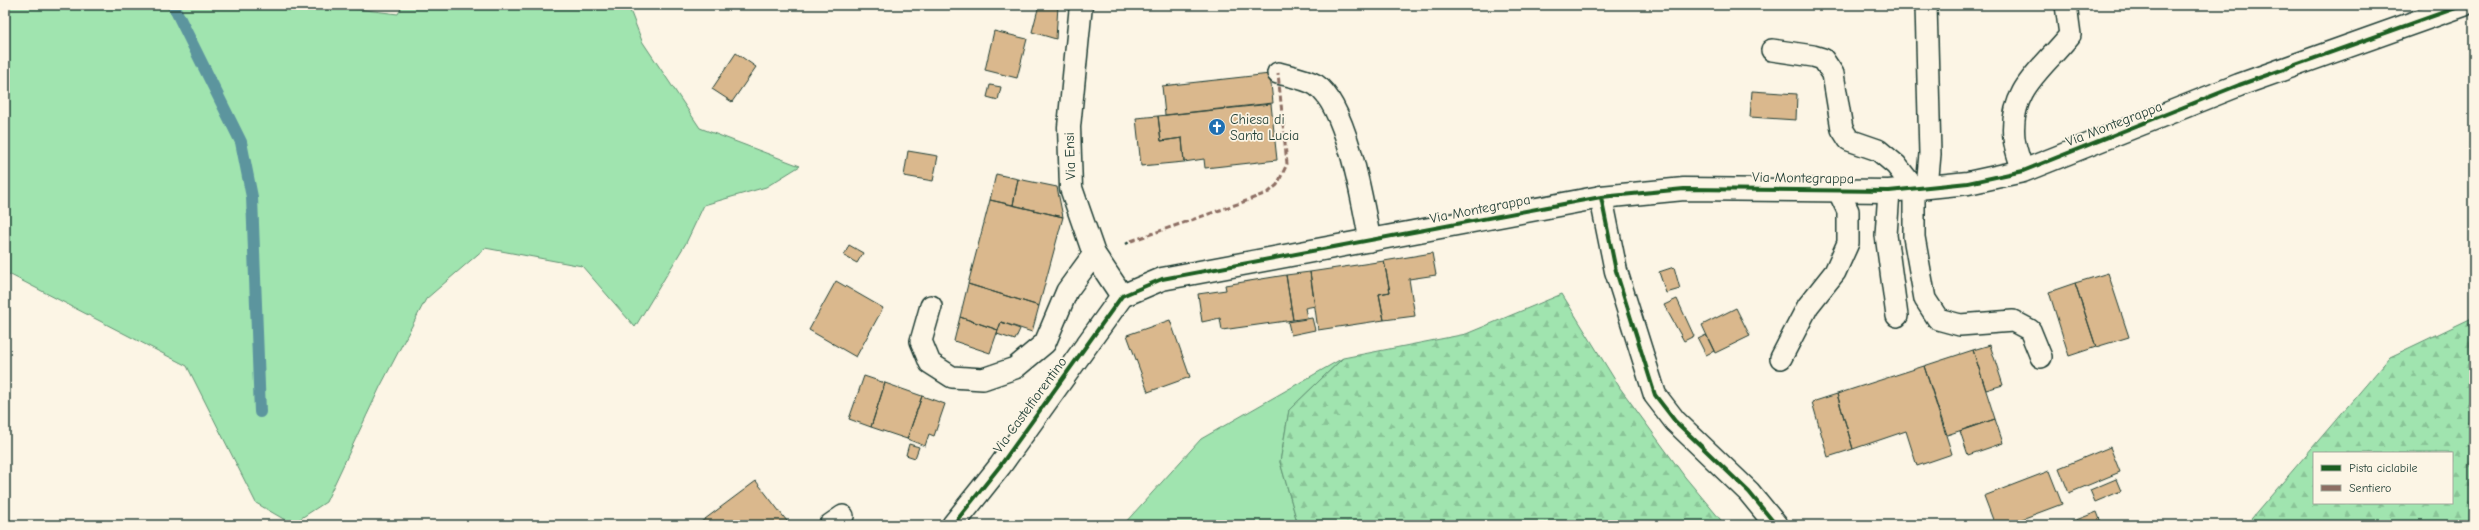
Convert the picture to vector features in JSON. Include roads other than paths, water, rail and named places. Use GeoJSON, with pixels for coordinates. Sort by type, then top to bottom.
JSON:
{"type":"FeatureCollection","features":[{"type":"Feature","properties":{"kind":"street","name":"Via Ensi"},"geometry":{"type":"LineString","coordinates":[[1081,5],[1069,127],[1071,188],[1094,254],[1122,296]]}},
{"type":"Feature","properties":{"kind":"street","name":"Via Montegrappa"},"geometry":{"type":"LineString","coordinates":[[1122,296],[1162,279],[1601,197],[1684,189],[1890,191],[1968,183],[2023,171],[2239,85],[2464,5]]}},
{"type":"Feature","properties":{"kind":"street"},"geometry":{"type":"LineString","coordinates":[[1601,197],[1616,271],[1656,395],[1675,421],[1749,492],[1776,525]]}},
{"type":"Feature","properties":{"kind":"street","name":"Via Castelfiorentino"},"geometry":{"type":"LineString","coordinates":[[953,525],[1000,466],[1122,296]]}},
{"type":"Feature","properties":{"kind":"lane"},"geometry":{"type":"LineString","coordinates":[[1926,5],[1930,154],[1920,188],[1914,237],[1925,299],[1938,319],[1960,325],[2013,321],[2030,330],[2041,357]]}},
{"type":"Feature","properties":{"kind":"lane"},"geometry":{"type":"LineString","coordinates":[[2023,171],[2014,140],[2013,113],[2020,92],[2070,35],[2066,5]]}},
{"type":"Feature","properties":{"kind":"lane"},"geometry":{"type":"LineString","coordinates":[[1772,50],[1823,59],[1833,74],[1842,129],[1850,140],[1878,150],[1920,188]]}},
{"type":"Feature","properties":{"kind":"lane"},"geometry":{"type":"LineString","coordinates":[[1278,73],[1316,85],[1330,100],[1341,124],[1358,181],[1370,241]]}},
{"type":"Feature","properties":{"kind":"lane"},"geometry":{"type":"LineString","coordinates":[[1781,358],[1808,306],[1835,272],[1848,243],[1848,211],[1838,190]]}},
{"type":"Feature","properties":{"kind":"lane"},"geometry":{"type":"LineString","coordinates":[[1890,191],[1886,235],[1897,316]]}},
{"type":"Feature","properties":{"kind":"lane"},"geometry":{"type":"LineString","coordinates":[[931,306],[921,341],[930,363],[952,377],[982,379],[1015,368],[1045,343],[1067,291],[1094,254]]}},
{"type":"Feature","properties":{"kind":"waterway"},"geometry":{"type":"LineString","coordinates":[[173,5],[241,142],[252,197],[260,412]]}},
{"type":"Feature","properties":{"kind":"place","name":"Chiesa di Santa Lucia"},"geometry":{"type":"Point","coordinates":[1217,127]}}]}
